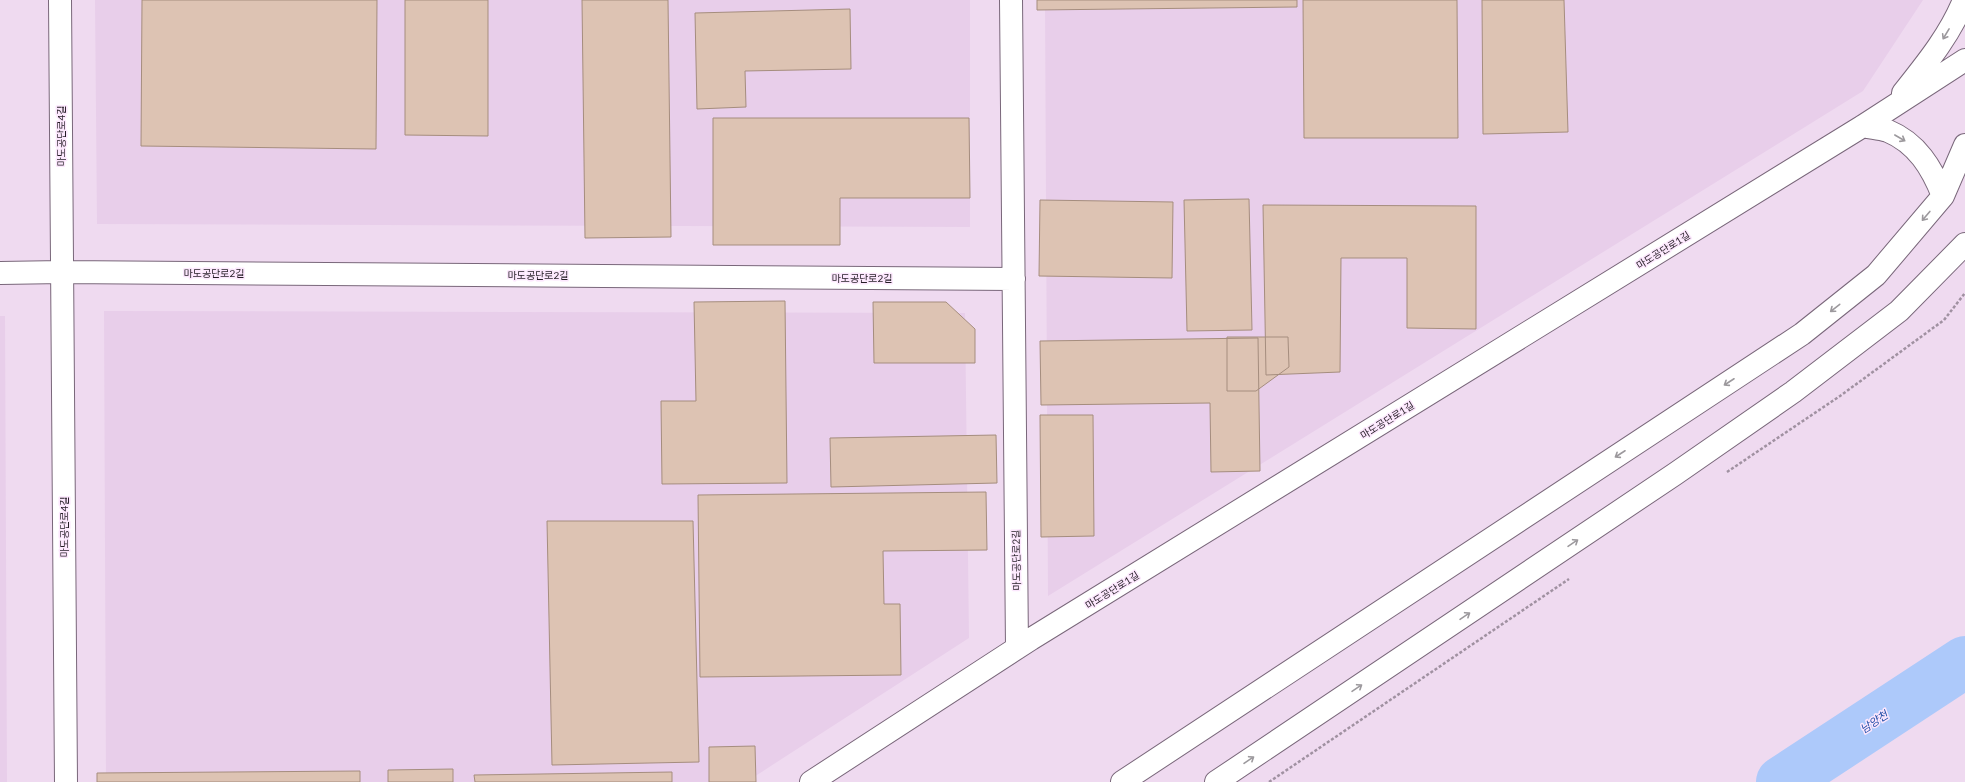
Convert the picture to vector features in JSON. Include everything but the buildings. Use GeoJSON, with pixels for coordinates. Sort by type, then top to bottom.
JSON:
{"type":"FeatureCollection","features":[{"type":"Feature","properties":{"kind":"street","name":"마도공단로4길"},"geometry":{"type":"LineString","coordinates":[[60,0],[66,782]]}},
{"type":"Feature","properties":{"kind":"street","name":"마도공단로2길"},"geometry":{"type":"LineString","coordinates":[[1011,0],[1017,648]]}},
{"type":"Feature","properties":{"kind":"street"},"geometry":{"type":"LineString","coordinates":[[1894,105],[1938,48],[1959,13],[1964,0]]}},
{"type":"Feature","properties":{"kind":"street","name":"마도공단로1길"},"geometry":{"type":"LineString","coordinates":[[811,782],[1017,648],[1863,126],[1965,60]]}},
{"type":"Feature","properties":{"kind":"street"},"geometry":{"type":"LineString","coordinates":[[1863,126],[1886,130],[1903,139],[1920,153],[1934,175],[1942,196]]}},
{"type":"Feature","properties":{"kind":"street"},"geometry":{"type":"LineString","coordinates":[[1122,782],[1802,334],[1876,275],[1942,196],[1965,145]]}},
{"type":"Feature","properties":{"kind":"street"},"geometry":{"type":"LineString","coordinates":[[1216,782],[1668,479],[1793,392],[1899,311],[1965,244]]}},
{"type":"Feature","properties":{"kind":"street"},"geometry":{"type":"LineString","coordinates":[[0,273],[62,272]]}},
{"type":"Feature","properties":{"kind":"street","name":"마도공단로2길"},"geometry":{"type":"LineString","coordinates":[[62,272],[1014,279]]}},
{"type":"Feature","properties":{"kind":"shaded area"},"geometry":{"type":"Polygon","coordinates":[[[95,0],[970,0],[970,227],[97,224],[95,0]]]}},
{"type":"Feature","properties":{"kind":"shaded area"},"geometry":{"type":"Polygon","coordinates":[[[1045,0],[1923,0],[1863,91],[1048,596],[1045,0]]]}},
{"type":"Feature","properties":{"kind":"shaded area"},"geometry":{"type":"Polygon","coordinates":[[[104,311],[965,313],[969,638],[746,782],[106,782],[104,311]]]}},
{"type":"Feature","properties":{"kind":"shaded area"},"geometry":{"type":"Polygon","coordinates":[[[0,316],[5,316],[7,782],[0,782],[0,316]]]}},
{"type":"Feature","properties":{"kind":"waterway","name":"남양천"},"geometry":{"type":"LineString","coordinates":[[1782,782],[1965,662]]}}]}
